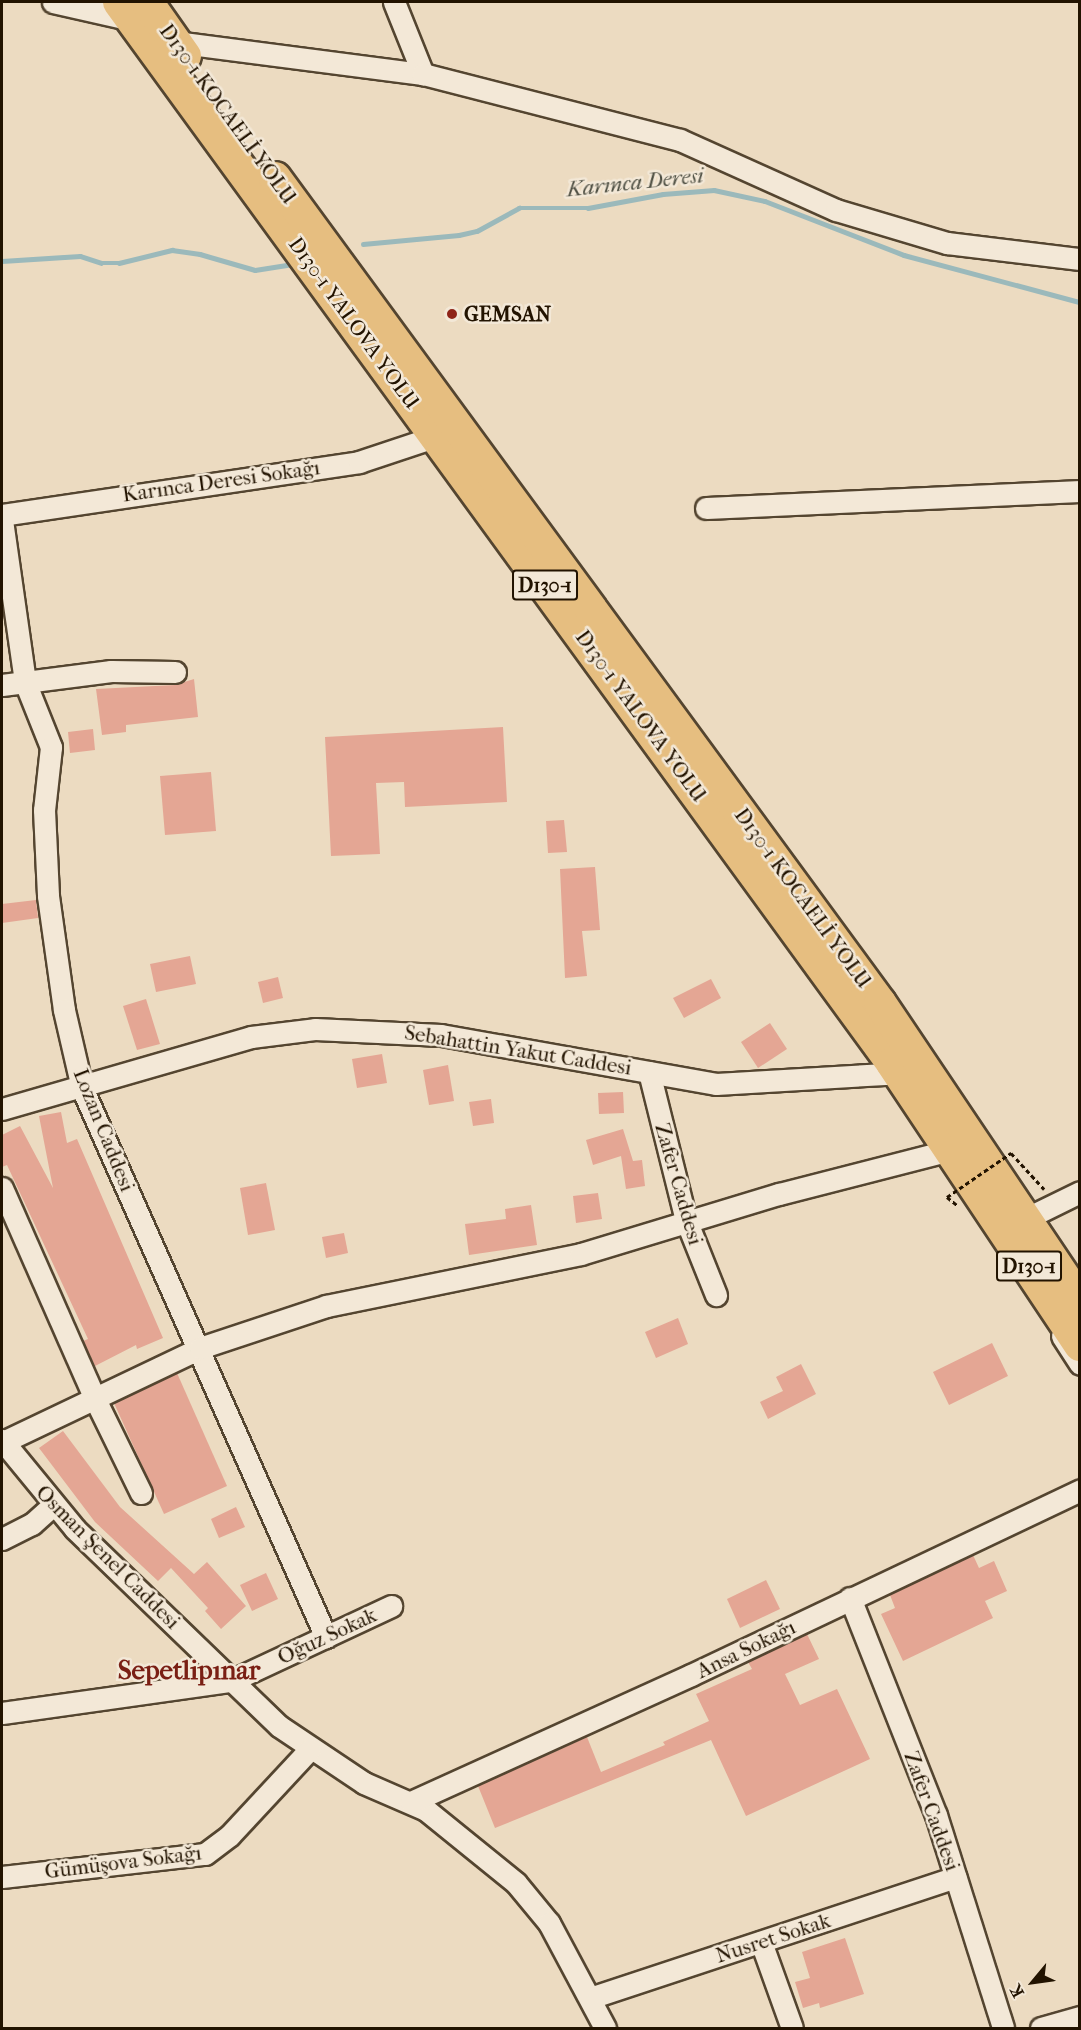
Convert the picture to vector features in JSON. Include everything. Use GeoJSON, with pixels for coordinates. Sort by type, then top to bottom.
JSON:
{"type":"FeatureCollection","features":[{"type":"Feature","properties":{"kind":"highway","name":"D130-1 KOCAELİ YOLU"},"geometry":{"type":"LineString","coordinates":[[132,8],[174,42],[770,850],[987,1169]]}},
{"type":"Feature","properties":{"kind":"highway","name":"D130-1 YALOVA YOLU"},"geometry":{"type":"LineString","coordinates":[[132,8],[893,1073],[987,1169],[1080,1344]]}},
{"type":"Feature","properties":{"kind":"highway","name":"D130-1"},"geometry":{"type":"LineString","coordinates":[[987,1169],[1025,1219],[1080,1301]]}},
{"type":"Feature","properties":{"kind":"street"},"geometry":{"type":"LineString","coordinates":[[53,2],[132,8]]}},
{"type":"Feature","properties":{"kind":"street"},"geometry":{"type":"LineString","coordinates":[[394,2],[423,74]]}},
{"type":"Feature","properties":{"kind":"street"},"geometry":{"type":"LineString","coordinates":[[174,42],[423,74],[680,140],[836,210],[947,243],[1080,259]]}},
{"type":"Feature","properties":{"kind":"street","name":"Karınca Deresi Sokağı"},"geometry":{"type":"LineString","coordinates":[[2,515],[359,462],[437,436]]}},
{"type":"Feature","properties":{"kind":"street"},"geometry":{"type":"LineString","coordinates":[[706,508],[1080,491]]}},
{"type":"Feature","properties":{"kind":"street","name":"Lozan Caddesi"},"geometry":{"type":"LineString","coordinates":[[2,520],[25,682],[51,747],[44,810],[48,896],[64,1010],[82,1088],[200,1348],[326,1636]]}},
{"type":"Feature","properties":{"kind":"street"},"geometry":{"type":"LineString","coordinates":[[2,685],[111,671],[175,672]]}},
{"type":"Feature","properties":{"kind":"street","name":"Sebahattin Yakut Caddesi"},"geometry":{"type":"LineString","coordinates":[[2,1109],[82,1088],[251,1037],[315,1029],[441,1035],[649,1072],[737,1085],[893,1073]]}},
{"type":"Feature","properties":{"kind":"street","name":"Zafer Caddesi"},"geometry":{"type":"LineString","coordinates":[[649,1072],[686,1220],[716,1295]]}},
{"type":"Feature","properties":{"kind":"street"},"geometry":{"type":"LineString","coordinates":[[893,1073],[1080,1364]]}},
{"type":"Feature","properties":{"kind":"street"},"geometry":{"type":"LineString","coordinates":[[6,1452],[93,1397],[200,1348],[326,1306],[581,1254],[686,1220],[943,1152]]}},
{"type":"Feature","properties":{"kind":"street"},"geometry":{"type":"LineString","coordinates":[[2,1188],[93,1397],[141,1493]]}},
{"type":"Feature","properties":{"kind":"street"},"geometry":{"type":"LineString","coordinates":[[1025,1219],[1080,1192]]}},
{"type":"Feature","properties":{"kind":"street","name":"Osman Şenel Caddesi"},"geometry":{"type":"LineString","coordinates":[[6,1452],[53,1505],[231,1681],[309,1749],[364,1783],[411,1802],[516,1883],[549,1923],[605,2028]]}},
{"type":"Feature","properties":{"kind":"street","name":"Ansa Sokağı"},"geometry":{"type":"LineString","coordinates":[[411,1802],[691,1676],[1080,1490]]}},
{"type":"Feature","properties":{"kind":"street"},"geometry":{"type":"LineString","coordinates":[[2,1539],[32,1524],[53,1505]]}},
{"type":"Feature","properties":{"kind":"street","name":"Zafer Caddesi"},"geometry":{"type":"LineString","coordinates":[[850,1598],[956,1877],[1003,2028]]}},
{"type":"Feature","properties":{"kind":"street","name":"Oğuz Sokak"},"geometry":{"type":"LineString","coordinates":[[2,1713],[231,1681],[391,1606]]}},
{"type":"Feature","properties":{"kind":"street","name":"Gümüşova Sokağı"},"geometry":{"type":"LineString","coordinates":[[2,1877],[205,1854],[230,1835],[309,1749]]}},
{"type":"Feature","properties":{"kind":"street","name":"Nusret Sokak"},"geometry":{"type":"LineString","coordinates":[[590,1998],[956,1877]]}},
{"type":"Feature","properties":{"kind":"street"},"geometry":{"type":"LineString","coordinates":[[761,1942],[792,2028]]}},
{"type":"Feature","properties":{"kind":"street"},"geometry":{"type":"LineString","coordinates":[[1041,2028],[1080,2017]]}},
{"type":"Feature","properties":{"kind":"path"},"geometry":{"type":"LineString","coordinates":[[947,1197],[987,1169],[1040,1182]]}},
{"type":"Feature","properties":{"kind":"building"},"geometry":{"type":"Polygon","coordinates":[[[194,679],[198,717],[126,725],[126,732],[102,735],[96,689],[175,685],[194,679]]]}},
{"type":"Feature","properties":{"kind":"building"},"geometry":{"type":"Polygon","coordinates":[[[503,727],[507,802],[405,807],[404,782],[376,783],[380,854],[331,856],[325,737],[503,727]]]}},
{"type":"Feature","properties":{"kind":"building"},"geometry":{"type":"Polygon","coordinates":[[[93,729],[95,750],[70,753],[68,732],[93,729]]]}},
{"type":"Feature","properties":{"kind":"building"},"geometry":{"type":"Polygon","coordinates":[[[211,772],[216,831],[165,835],[160,776],[211,772]]]}},
{"type":"Feature","properties":{"kind":"building"},"geometry":{"type":"Polygon","coordinates":[[[564,820],[567,852],[548,853],[546,821],[564,820]]]}},
{"type":"Feature","properties":{"kind":"building"},"geometry":{"type":"Polygon","coordinates":[[[595,867],[600,930],[582,931],[587,976],[565,978],[560,869],[595,867]]]}},
{"type":"Feature","properties":{"kind":"building"},"geometry":{"type":"Polygon","coordinates":[[[36,900],[38,918],[2,923],[2,904],[36,900]]]}},
{"type":"Feature","properties":{"kind":"building"},"geometry":{"type":"Polygon","coordinates":[[[190,956],[196,984],[156,992],[150,964],[190,956]]]}},
{"type":"Feature","properties":{"kind":"building"},"geometry":{"type":"Polygon","coordinates":[[[278,977],[283,998],[263,1003],[258,982],[278,977]]]}},
{"type":"Feature","properties":{"kind":"building"},"geometry":{"type":"Polygon","coordinates":[[[711,979],[721,998],[684,1018],[673,998],[711,979]]]}},
{"type":"Feature","properties":{"kind":"building"},"geometry":{"type":"Polygon","coordinates":[[[146,999],[160,1044],[137,1050],[123,1006],[146,999]]]}},
{"type":"Feature","properties":{"kind":"building"},"geometry":{"type":"Polygon","coordinates":[[[770,1023],[787,1049],[758,1068],[741,1042],[770,1023]]]}},
{"type":"Feature","properties":{"kind":"building"},"geometry":{"type":"Polygon","coordinates":[[[382,1054],[387,1083],[357,1088],[352,1059],[382,1054]]]}},
{"type":"Feature","properties":{"kind":"building"},"geometry":{"type":"Polygon","coordinates":[[[448,1065],[454,1101],[429,1105],[423,1070],[448,1065]]]}},
{"type":"Feature","properties":{"kind":"building"},"geometry":{"type":"Polygon","coordinates":[[[623,1092],[624,1113],[599,1114],[598,1093],[623,1092]]]}},
{"type":"Feature","properties":{"kind":"building"},"geometry":{"type":"Polygon","coordinates":[[[491,1099],[494,1123],[473,1126],[469,1102],[491,1099]]]}},
{"type":"Feature","properties":{"kind":"building"},"geometry":{"type":"Polygon","coordinates":[[[61,1112],[67,1143],[77,1139],[163,1338],[137,1349],[136,1345],[95,1366],[83,1341],[88,1339],[7,1165],[2,1167],[2,1135],[20,1126],[53,1188],[39,1116],[61,1112]]]}},
{"type":"Feature","properties":{"kind":"building"},"geometry":{"type":"Polygon","coordinates":[[[623,1129],[633,1161],[642,1160],[645,1186],[626,1189],[621,1156],[593,1165],[586,1140],[623,1129]]]}},
{"type":"Feature","properties":{"kind":"building"},"geometry":{"type":"Polygon","coordinates":[[[266,1183],[275,1230],[248,1235],[240,1188],[266,1183]]]}},
{"type":"Feature","properties":{"kind":"building"},"geometry":{"type":"Polygon","coordinates":[[[598,1193],[602,1219],[576,1223],[573,1196],[598,1193]]]}},
{"type":"Feature","properties":{"kind":"building"},"geometry":{"type":"Polygon","coordinates":[[[531,1205],[537,1245],[469,1255],[465,1224],[506,1219],[505,1209],[531,1205]]]}},
{"type":"Feature","properties":{"kind":"building"},"geometry":{"type":"Polygon","coordinates":[[[344,1233],[348,1253],[326,1258],[322,1237],[344,1233]]]}},
{"type":"Feature","properties":{"kind":"building"},"geometry":{"type":"Polygon","coordinates":[[[678,1318],[688,1344],[656,1358],[645,1332],[678,1318]]]}},
{"type":"Feature","properties":{"kind":"building"},"geometry":{"type":"Polygon","coordinates":[[[992,1343],[1008,1376],[949,1405],[933,1372],[992,1343]]]}},
{"type":"Feature","properties":{"kind":"building"},"geometry":{"type":"Polygon","coordinates":[[[801,1364],[816,1394],[768,1419],[760,1402],[783,1391],[776,1377],[801,1364]]]}},
{"type":"Feature","properties":{"kind":"building"},"geometry":{"type":"Polygon","coordinates":[[[177,1373],[227,1486],[164,1514],[114,1403],[177,1373]]]}},
{"type":"Feature","properties":{"kind":"building"},"geometry":{"type":"Polygon","coordinates":[[[63,1431],[120,1507],[194,1574],[207,1562],[246,1606],[221,1629],[205,1611],[208,1608],[171,1568],[158,1581],[95,1522],[39,1448],[63,1431]]]}},
{"type":"Feature","properties":{"kind":"building"},"geometry":{"type":"Polygon","coordinates":[[[236,1507],[245,1527],[219,1538],[211,1519],[236,1507]]]}},
{"type":"Feature","properties":{"kind":"building"},"geometry":{"type":"Polygon","coordinates":[[[973,1555],[979,1568],[994,1561],[1007,1591],[985,1601],[993,1618],[903,1661],[881,1614],[895,1608],[890,1595],[973,1555]]]}},
{"type":"Feature","properties":{"kind":"building"},"geometry":{"type":"Polygon","coordinates":[[[266,1573],[278,1599],[252,1611],[240,1585],[266,1573]]]}},
{"type":"Feature","properties":{"kind":"building"},"geometry":{"type":"Polygon","coordinates":[[[766,1580],[780,1609],[740,1628],[727,1599],[766,1580]]]}},
{"type":"Feature","properties":{"kind":"building"},"geometry":{"type":"Polygon","coordinates":[[[807,1634],[819,1659],[785,1674],[800,1705],[837,1689],[870,1759],[746,1816],[711,1740],[495,1828],[478,1786],[587,1737],[601,1772],[665,1745],[663,1742],[709,1721],[696,1694],[752,1669],[748,1662],[807,1634]]]}},
{"type":"Feature","properties":{"kind":"building"},"geometry":{"type":"Polygon","coordinates":[[[845,1938],[864,1994],[820,2008],[819,2003],[803,2008],[795,1982],[810,1978],[802,1952],[845,1938]]]}},
{"type":"Feature","properties":{"kind":"waterway","name":"Karınca Deresi"},"geometry":{"type":"LineString","coordinates":[[363,244],[459,235],[477,231],[519,208],[588,208],[663,194],[714,190],[765,201],[904,255],[1080,302]]}},
{"type":"Feature","properties":{"kind":"waterway","name":"Karınca Deresi"},"geometry":{"type":"LineString","coordinates":[[2,261],[80,256],[101,263],[119,263],[172,250],[200,254],[255,270],[293,264]]}},
{"type":"Feature","properties":{"kind":"place","name":"GEMSAN"},"geometry":{"type":"Point","coordinates":[452,314]}},
{"type":"Feature","properties":{"kind":"district","name":"Sepetlipınar"},"geometry":{"type":"Point","coordinates":[189,1671]}}]}
